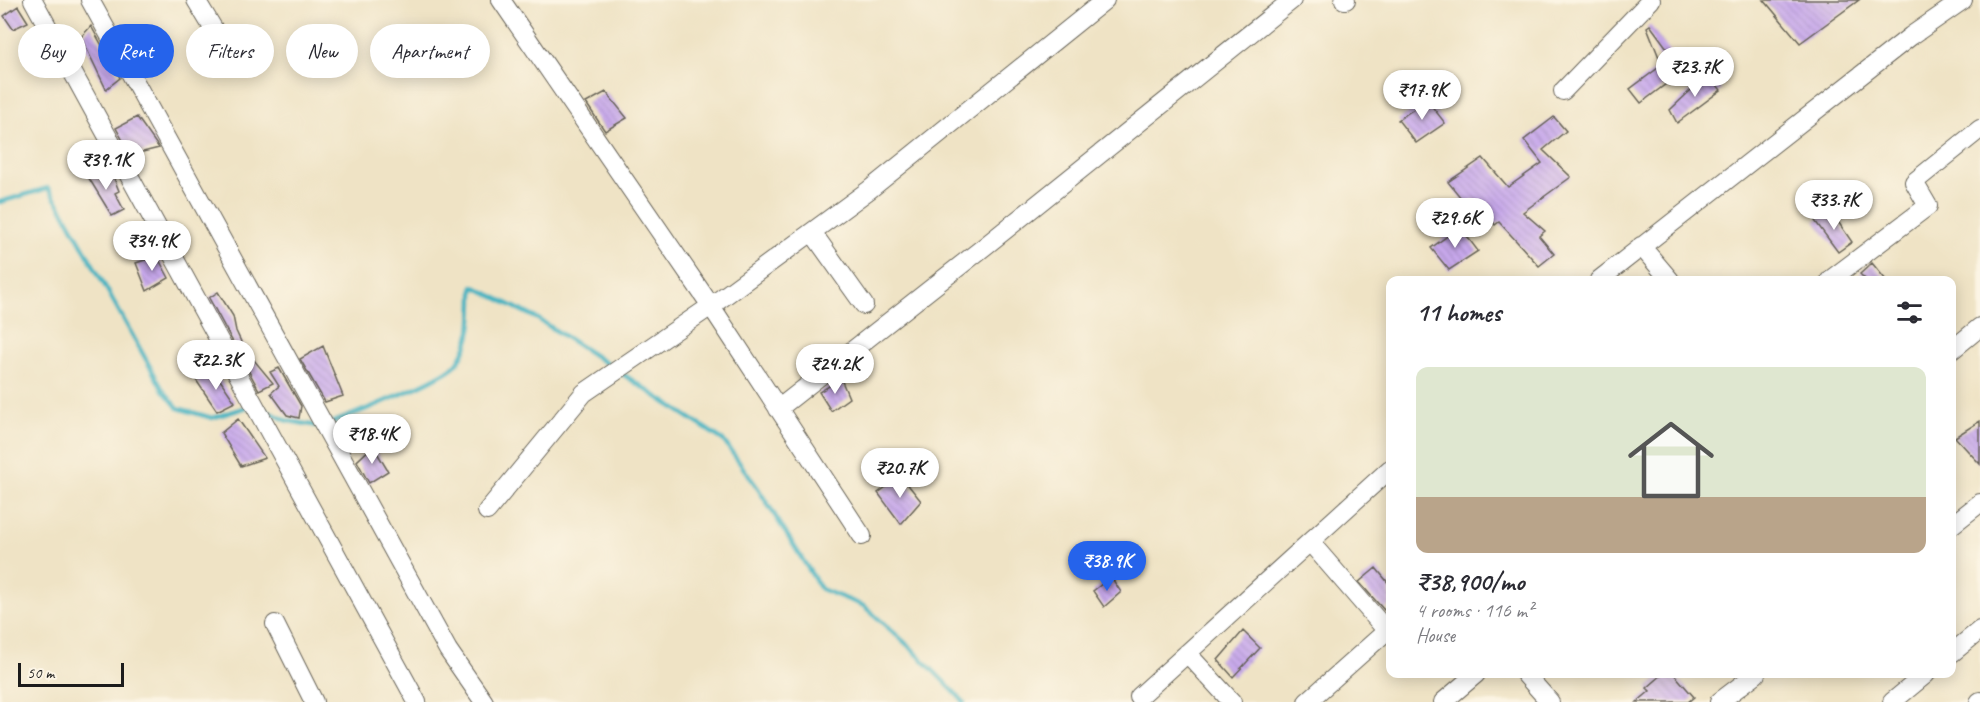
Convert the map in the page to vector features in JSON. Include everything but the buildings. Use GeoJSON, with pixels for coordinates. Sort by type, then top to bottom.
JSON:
{"type":"FeatureCollection","features":[{"type":"Feature","properties":{"kind":"street"},"geometry":{"type":"LineString","coordinates":[[33,0],[417,702]]}},
{"type":"Feature","properties":{"kind":"street"},"geometry":{"type":"LineString","coordinates":[[90,0],[447,650],[484,702]]}},
{"type":"Feature","properties":{"kind":"street"},"geometry":{"type":"LineString","coordinates":[[196,0],[210,24]]}},
{"type":"Feature","properties":{"kind":"street"},"geometry":{"type":"LineString","coordinates":[[501,0],[711,306],[862,536]]}},
{"type":"Feature","properties":{"kind":"street"},"geometry":{"type":"LineString","coordinates":[[487,510],[584,393],[711,306],[869,190],[1105,0]]}},
{"type":"Feature","properties":{"kind":"street"},"geometry":{"type":"LineString","coordinates":[[778,409],[1292,0]]}},
{"type":"Feature","properties":{"kind":"street"},"geometry":{"type":"LineString","coordinates":[[1563,91],[1651,0]]}},
{"type":"Feature","properties":{"kind":"street"},"geometry":{"type":"LineString","coordinates":[[1604,276],[1959,1]]}},
{"type":"Feature","properties":{"kind":"street"},"geometry":{"type":"LineString","coordinates":[[1835,276],[1928,206],[1914,182],[1977,137]]}},
{"type":"Feature","properties":{"kind":"street"},"geometry":{"type":"LineString","coordinates":[[813,232],[864,305]]}},
{"type":"Feature","properties":{"kind":"street"},"geometry":{"type":"LineString","coordinates":[[1641,246],[1667,276]]}},
{"type":"Feature","properties":{"kind":"street"},"geometry":{"type":"LineString","coordinates":[[1956,347],[1980,327]]}},
{"type":"Feature","properties":{"kind":"street"},"geometry":{"type":"LineString","coordinates":[[1139,697],[1386,473]]}},
{"type":"Feature","properties":{"kind":"street"},"geometry":{"type":"LineString","coordinates":[[1956,522],[1980,503]]}},
{"type":"Feature","properties":{"kind":"street"},"geometry":{"type":"LineString","coordinates":[[1310,542],[1386,627]]}},
{"type":"Feature","properties":{"kind":"street"},"geometry":{"type":"LineString","coordinates":[[275,624],[314,702]]}},
{"type":"Feature","properties":{"kind":"street"},"geometry":{"type":"LineString","coordinates":[[1956,650],[1980,630]]}},
{"type":"Feature","properties":{"kind":"street"},"geometry":{"type":"LineString","coordinates":[[1306,702],[1386,633]]}},
{"type":"Feature","properties":{"kind":"street"},"geometry":{"type":"LineString","coordinates":[[1187,653],[1232,702]]}},
{"type":"Feature","properties":{"kind":"street"},"geometry":{"type":"LineString","coordinates":[[1443,702],[1471,678]]}},
{"type":"Feature","properties":{"kind":"street"},"geometry":{"type":"LineString","coordinates":[[1529,678],[1550,702]]}},
{"type":"Feature","properties":{"kind":"street"},"geometry":{"type":"LineString","coordinates":[[1721,701],[1751,678]]}},
{"type":"Feature","properties":{"kind":"street"},"geometry":{"type":"LineString","coordinates":[[1892,702],[1921,678]]}},
{"type":"Feature","properties":{"kind":"waterway"},"geometry":{"type":"LineString","coordinates":[[0,202],[48,188],[163,390],[178,408],[212,418],[250,406]]}},
{"type":"Feature","properties":{"kind":"waterway"},"geometry":{"type":"LineString","coordinates":[[328,424],[419,386],[451,369],[458,362],[470,335],[473,286],[538,319],[612,367]]}},
{"type":"Feature","properties":{"kind":"waterway"},"geometry":{"type":"LineString","coordinates":[[621,373],[723,440],[757,487],[821,589],[864,606],[911,648],[964,702]]}},
{"type":"Feature","properties":{"kind":"waterway"},"geometry":{"type":"LineString","coordinates":[[263,409],[288,421],[318,426]]}}]}
